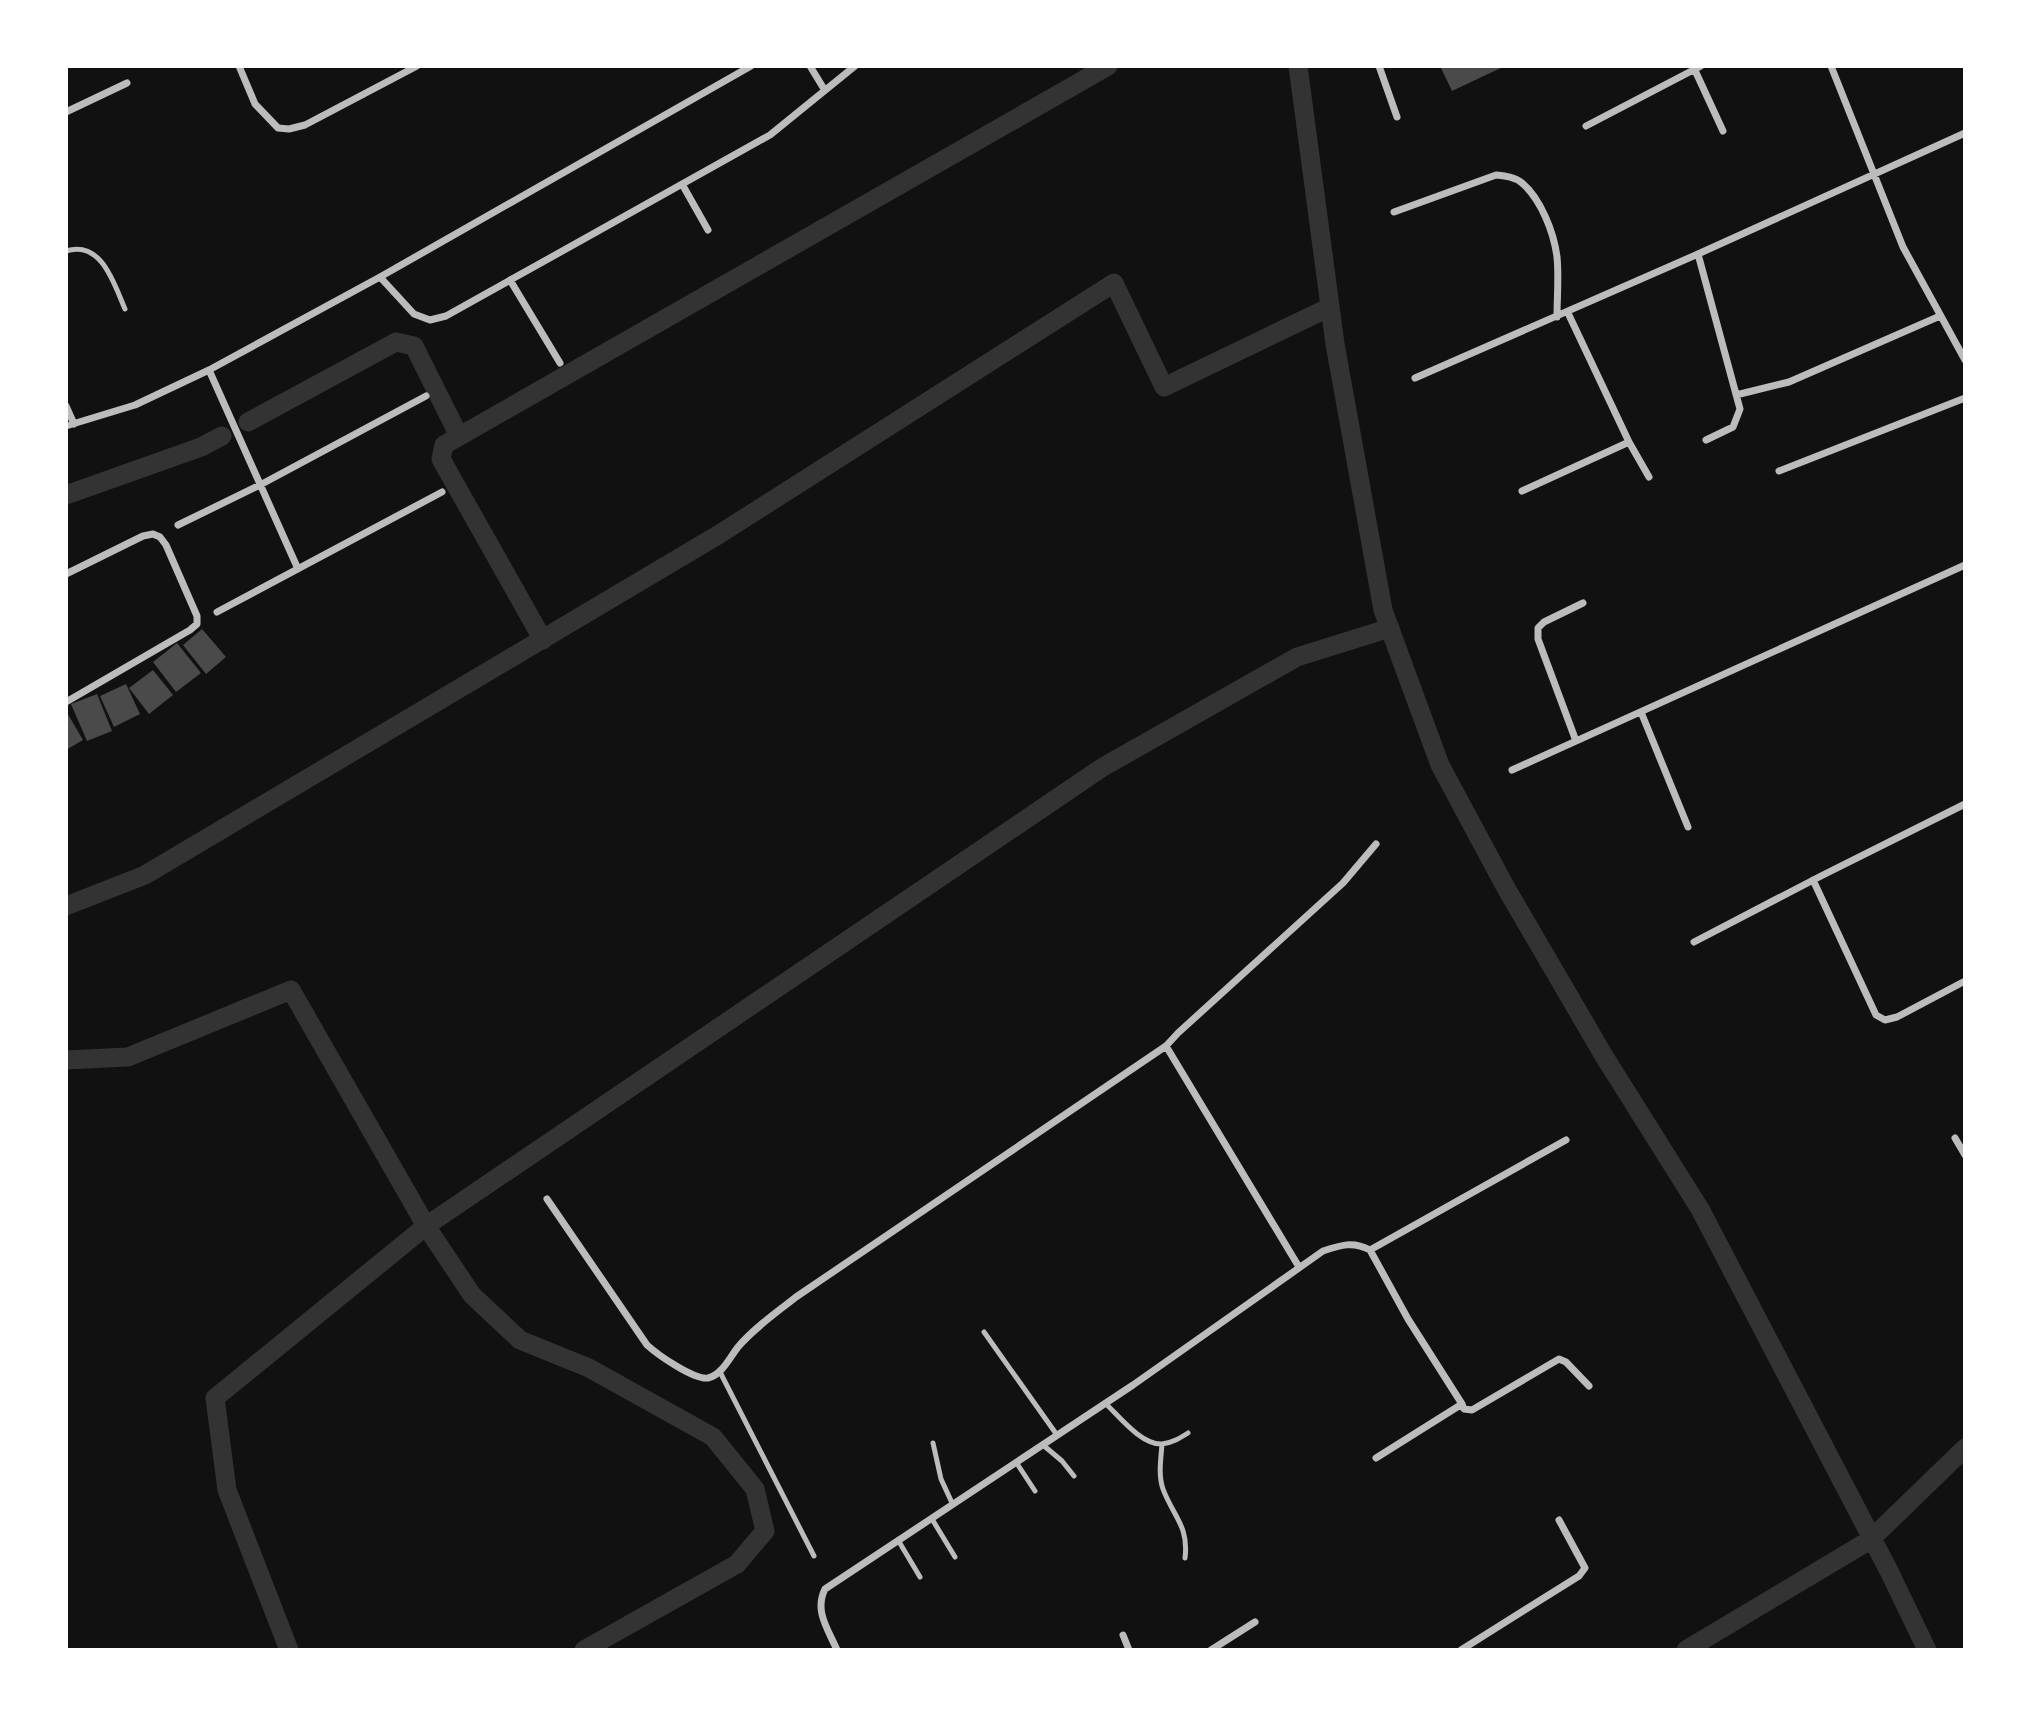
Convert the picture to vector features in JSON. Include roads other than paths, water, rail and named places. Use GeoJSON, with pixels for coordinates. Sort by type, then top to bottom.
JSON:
{"type":"FeatureCollection","features":[{"type":"Feature","properties":{"kind":"street"},"geometry":{"type":"LineString","coordinates":[[239,66],[255,104],[278,128],[289,129],[305,125],[417,66]]}},
{"type":"Feature","properties":{"kind":"street"},"geometry":{"type":"LineString","coordinates":[[66,406],[70,425],[135,405],[209,370],[380,277],[751,66]]}},
{"type":"Feature","properties":{"kind":"street"},"geometry":{"type":"LineString","coordinates":[[810,66],[824,89]]}},
{"type":"Feature","properties":{"kind":"street"},"geometry":{"type":"LineString","coordinates":[[380,277],[414,314],[430,320],[446,316],[770,135],[855,66]]}},
{"type":"Feature","properties":{"kind":"street"},"geometry":{"type":"LineString","coordinates":[[1379,66],[1397,117]]}},
{"type":"Feature","properties":{"kind":"street"},"geometry":{"type":"LineString","coordinates":[[1830,66],[1903,247],[1940,316],[1961,346],[1965,360]]}},
{"type":"Feature","properties":{"kind":"street"},"geometry":{"type":"LineString","coordinates":[[1586,126],[1696,67],[1723,131]]}},
{"type":"Feature","properties":{"kind":"street"},"geometry":{"type":"LineString","coordinates":[[66,112],[127,83]]}},
{"type":"Feature","properties":{"kind":"street"},"geometry":{"type":"LineString","coordinates":[[1415,379],[1568,313],[1965,133]]}},
{"type":"Feature","properties":{"kind":"street"},"geometry":{"type":"LineString","coordinates":[[1394,212],[1496,176],[1508,176],[1521,182],[1535,199],[1552,236],[1557,257],[1557,317]]}},
{"type":"Feature","properties":{"kind":"street"},"geometry":{"type":"LineString","coordinates":[[682,184],[708,230]]}},
{"type":"Feature","properties":{"kind":"street"},"geometry":{"type":"LineString","coordinates":[[1698,254],[1740,409],[1733,427],[1706,440]]}},
{"type":"Feature","properties":{"kind":"street"},"geometry":{"type":"LineString","coordinates":[[510,280],[560,363]]}},
{"type":"Feature","properties":{"kind":"street"},"geometry":{"type":"LineString","coordinates":[[1568,313],[1629,442],[1649,477]]}},
{"type":"Feature","properties":{"kind":"street"},"geometry":{"type":"LineString","coordinates":[[1736,395],[1789,382],[1940,316]]}},
{"type":"Feature","properties":{"kind":"street"},"geometry":{"type":"LineString","coordinates":[[209,370],[298,569]]}},
{"type":"Feature","properties":{"kind":"street"},"geometry":{"type":"LineString","coordinates":[[178,525],[260,485],[426,396]]}},
{"type":"Feature","properties":{"kind":"street"},"geometry":{"type":"LineString","coordinates":[[1779,471],[1965,398]]}},
{"type":"Feature","properties":{"kind":"street"},"geometry":{"type":"LineString","coordinates":[[1522,491],[1629,442]]}},
{"type":"Feature","properties":{"kind":"street"},"geometry":{"type":"LineString","coordinates":[[217,612],[442,492]]}},
{"type":"Feature","properties":{"kind":"street"},"geometry":{"type":"LineString","coordinates":[[66,574],[143,536],[153,534],[166,545],[197,616],[197,624],[190,630],[66,702]]}},
{"type":"Feature","properties":{"kind":"street"},"geometry":{"type":"LineString","coordinates":[[1512,770],[1965,565]]}},
{"type":"Feature","properties":{"kind":"street"},"geometry":{"type":"LineString","coordinates":[[1576,741],[1538,639],[1538,628],[1544,622],[1583,603]]}},
{"type":"Feature","properties":{"kind":"street"},"geometry":{"type":"LineString","coordinates":[[1642,712],[1688,827]]}},
{"type":"Feature","properties":{"kind":"street"},"geometry":{"type":"LineString","coordinates":[[1694,942],[1965,804]]}},
{"type":"Feature","properties":{"kind":"street"},"geometry":{"type":"LineString","coordinates":[[547,1199],[647,1345],[659,1356],[699,1377],[709,1378],[720,1371],[754,1332],[796,1297],[1166,1046],[1343,883],[1376,844]]}},
{"type":"Feature","properties":{"kind":"street"},"geometry":{"type":"LineString","coordinates":[[1813,880],[1876,1015],[1885,1020],[1897,1017],[1965,981]]}},
{"type":"Feature","properties":{"kind":"street"},"geometry":{"type":"LineString","coordinates":[[1166,1046],[1299,1267]]}},
{"type":"Feature","properties":{"kind":"street"},"geometry":{"type":"LineString","coordinates":[[1955,1138],[1965,1155]]}},
{"type":"Feature","properties":{"kind":"street"},"geometry":{"type":"LineString","coordinates":[[1370,1250],[1566,1140]]}},
{"type":"Feature","properties":{"kind":"street"},"geometry":{"type":"LineString","coordinates":[[836,1650],[820,1611],[820,1599],[825,1589],[1105,1403],[1323,1251],[1345,1244],[1359,1244],[1370,1250],[1408,1319],[1464,1409],[1472,1410],[1559,1359],[1566,1362],[1589,1386]]}},
{"type":"Feature","properties":{"kind":"street"},"geometry":{"type":"LineString","coordinates":[[1376,1458],[1462,1404]]}},
{"type":"Feature","properties":{"kind":"street"},"geometry":{"type":"LineString","coordinates":[[1461,1650],[1579,1576],[1585,1568],[1559,1520]]}},
{"type":"Feature","properties":{"kind":"street"},"geometry":{"type":"LineString","coordinates":[[1211,1650],[1255,1622]]}},
{"type":"Feature","properties":{"kind":"street"},"geometry":{"type":"LineString","coordinates":[[1123,1635],[1129,1650]]}},
{"type":"Feature","properties":{"kind":"lane"},"geometry":{"type":"LineString","coordinates":[[66,251],[82,248],[104,263],[125,309]]}},
{"type":"Feature","properties":{"kind":"lane"},"geometry":{"type":"LineString","coordinates":[[984,1332],[1057,1435]]}},
{"type":"Feature","properties":{"kind":"lane"},"geometry":{"type":"LineString","coordinates":[[720,1371],[814,1556]]}},
{"type":"Feature","properties":{"kind":"lane"},"geometry":{"type":"LineString","coordinates":[[1105,1403],[1140,1435],[1153,1443],[1173,1441],[1188,1433]]}},
{"type":"Feature","properties":{"kind":"lane"},"geometry":{"type":"LineString","coordinates":[[933,1443],[941,1479],[953,1505]]}},
{"type":"Feature","properties":{"kind":"lane"},"geometry":{"type":"LineString","coordinates":[[1162,1444],[1160,1475],[1163,1489],[1185,1533],[1185,1558]]}},
{"type":"Feature","properties":{"kind":"lane"},"geometry":{"type":"LineString","coordinates":[[1042,1445],[1062,1461],[1074,1476]]}},
{"type":"Feature","properties":{"kind":"lane"},"geometry":{"type":"LineString","coordinates":[[1016,1462],[1035,1491]]}},
{"type":"Feature","properties":{"kind":"lane"},"geometry":{"type":"LineString","coordinates":[[932,1519],[955,1557]]}},
{"type":"Feature","properties":{"kind":"lane"},"geometry":{"type":"LineString","coordinates":[[898,1541],[920,1577]]}},
{"type":"Feature","properties":{"kind":"waterway"},"geometry":{"type":"LineString","coordinates":[[543,640],[441,459],[444,445],[1108,66]]}},
{"type":"Feature","properties":{"kind":"waterway"},"geometry":{"type":"LineString","coordinates":[[1298,66],[1335,344],[1383,610],[1440,765],[1506,888],[1604,1056],[1700,1209],[1889,1571],[1927,1650]]}},
{"type":"Feature","properties":{"kind":"waterway"},"geometry":{"type":"LineString","coordinates":[[66,906],[145,875],[718,535],[1114,283],[1164,387],[1330,307]]}},
{"type":"Feature","properties":{"kind":"waterway"},"geometry":{"type":"LineString","coordinates":[[248,422],[396,342],[414,346],[459,436]]}},
{"type":"Feature","properties":{"kind":"waterway"},"geometry":{"type":"LineString","coordinates":[[66,495],[201,447],[222,436]]}},
{"type":"Feature","properties":{"kind":"waterway"},"geometry":{"type":"LineString","coordinates":[[289,1650],[227,1490],[215,1398],[426,1226],[1103,767],[1297,657],[1390,628]]}},
{"type":"Feature","properties":{"kind":"waterway"},"geometry":{"type":"LineString","coordinates":[[66,1060],[128,1057],[291,990],[426,1226],[472,1295],[520,1340],[589,1368],[713,1437],[755,1489],[765,1531],[737,1564],[584,1650]]}},
{"type":"Feature","properties":{"kind":"waterway"},"geometry":{"type":"LineString","coordinates":[[1686,1650],[1870,1540],[1965,1448]]}}]}
